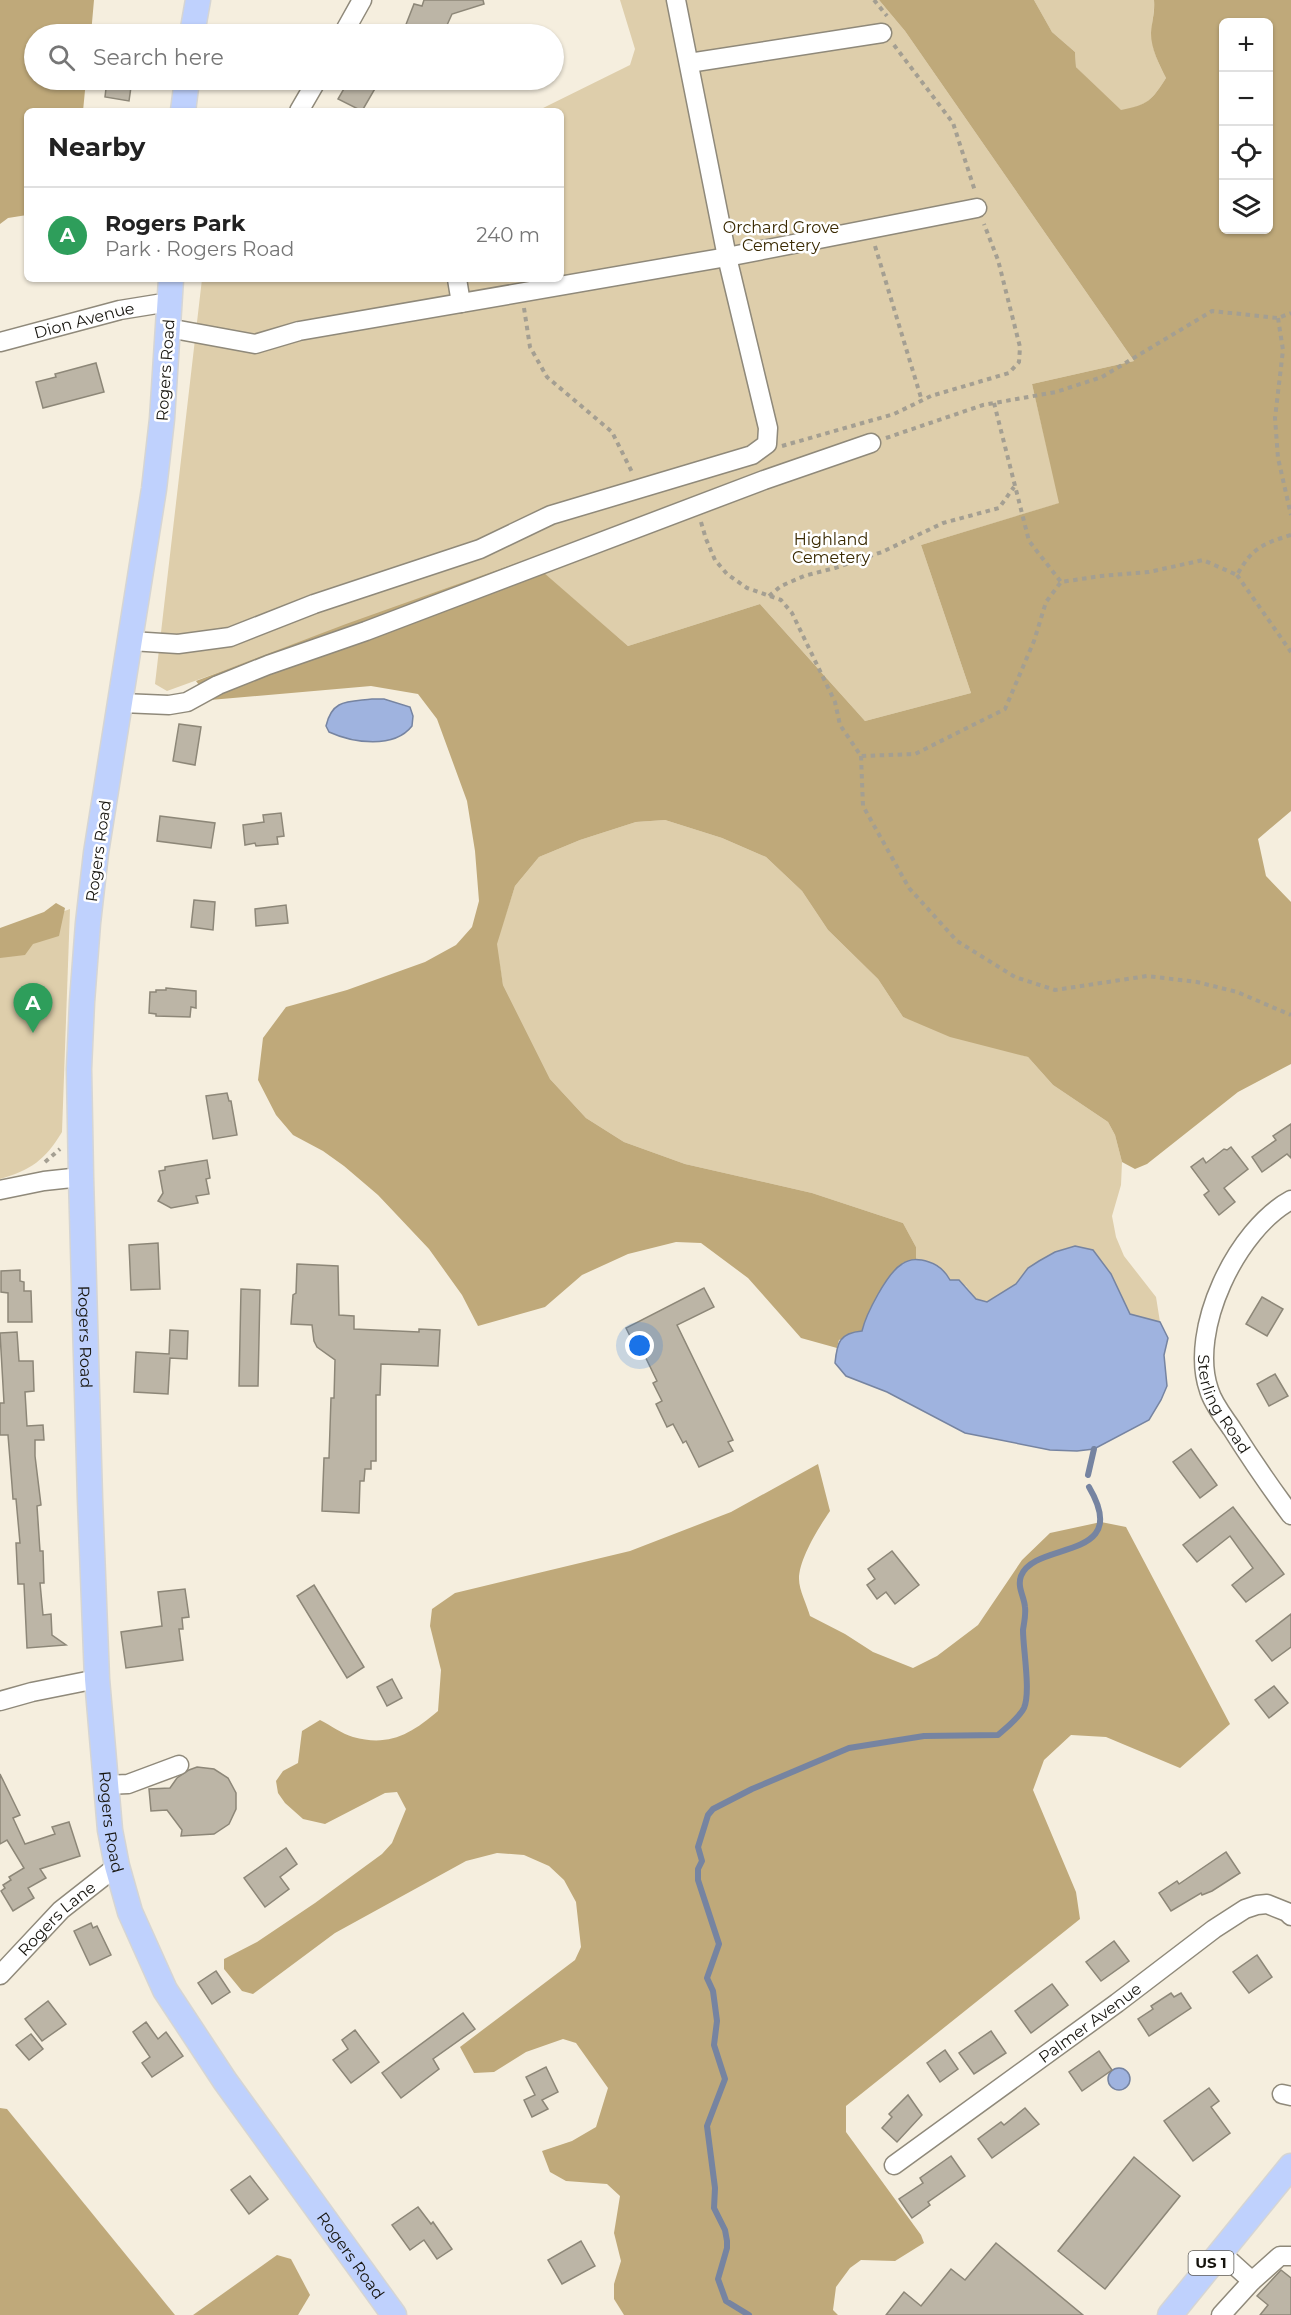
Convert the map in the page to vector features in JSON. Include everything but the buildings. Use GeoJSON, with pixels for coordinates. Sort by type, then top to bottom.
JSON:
{"type":"FeatureCollection","features":[{"type":"Feature","properties":{"kind":"main road"},"geometry":{"type":"LineString","coordinates":[[194,24],[198,0]]}},
{"type":"Feature","properties":{"kind":"main road"},"geometry":{"type":"LineString","coordinates":[[183,108],[186,90]]}},
{"type":"Feature","properties":{"kind":"main road","name":"Rogers Road"},"geometry":{"type":"LineString","coordinates":[[171,282],[154,489],[122,703],[102,814],[88,923],[82,1002],[81,1177],[96,1679],[106,1785],[117,1866],[136,1930],[162,1985],[182,2018],[270,2144],[394,2315]]}},
{"type":"Feature","properties":{"kind":"main road","name":"US 1"},"geometry":{"type":"LineString","coordinates":[[1170,2315],[1291,2166]]}},
{"type":"Feature","properties":{"kind":"street"},"geometry":{"type":"LineString","coordinates":[[349,24],[362,0]]}},
{"type":"Feature","properties":{"kind":"street"},"geometry":{"type":"LineString","coordinates":[[131,641],[178,644],[230,637],[314,604],[480,549],[551,515],[738,459],[763,449],[767,444],[768,428],[727,257],[676,0]]}},
{"type":"Feature","properties":{"kind":"street"},"geometry":{"type":"LineString","coordinates":[[689,63],[882,33]]}},
{"type":"Feature","properties":{"kind":"street"},"geometry":{"type":"LineString","coordinates":[[301,108],[311,90]]}},
{"type":"Feature","properties":{"kind":"street"},"geometry":{"type":"LineString","coordinates":[[168,328],[255,344],[299,331],[727,257],[977,208]]}},
{"type":"Feature","properties":{"kind":"street"},"geometry":{"type":"LineString","coordinates":[[458,282],[461,303]]}},
{"type":"Feature","properties":{"kind":"street","name":"Dion Avenue"},"geometry":{"type":"LineString","coordinates":[[0,342],[120,310],[170,304]]}},
{"type":"Feature","properties":{"kind":"street"},"geometry":{"type":"LineString","coordinates":[[122,703],[169,705],[187,702],[218,685],[268,665],[366,631],[871,443]]}},
{"type":"Feature","properties":{"kind":"street"},"geometry":{"type":"LineString","coordinates":[[0,1190],[44,1181],[81,1177]]}},
{"type":"Feature","properties":{"kind":"street","name":"Sterling Road"},"geometry":{"type":"LineString","coordinates":[[1291,1200],[1268,1218],[1243,1245],[1228,1270],[1210,1316],[1204,1358],[1206,1380],[1214,1400],[1264,1480],[1291,1515]]}},
{"type":"Feature","properties":{"kind":"street"},"geometry":{"type":"LineString","coordinates":[[0,1701],[96,1679]]}},
{"type":"Feature","properties":{"kind":"street"},"geometry":{"type":"LineString","coordinates":[[106,1785],[128,1784],[179,1765]]}},
{"type":"Feature","properties":{"kind":"street","name":"Rogers Lane"},"geometry":{"type":"LineString","coordinates":[[0,1975],[61,1910],[117,1866]]}},
{"type":"Feature","properties":{"kind":"street","name":"Palmer Avenue"},"geometry":{"type":"LineString","coordinates":[[894,2165],[1117,2003],[1214,1929],[1245,1909],[1268,1904],[1291,1916]]}},
{"type":"Feature","properties":{"kind":"street"},"geometry":{"type":"LineString","coordinates":[[1220,2252],[1252,2281]]}},
{"type":"Feature","properties":{"kind":"street"},"geometry":{"type":"LineString","coordinates":[[1221,2315],[1252,2281],[1280,2256],[1291,2256]]}},
{"type":"Feature","properties":{"kind":"path"},"geometry":{"type":"LineString","coordinates":[[763,449],[894,414],[940,393],[1009,373],[1019,362],[1021,355],[1016,326],[998,260],[977,208],[975,190],[953,123],[904,56],[882,33],[889,24],[889,18],[874,0]]}},
{"type":"Feature","properties":{"kind":"path"},"geometry":{"type":"LineString","coordinates":[[869,229],[922,400]]}},
{"type":"Feature","properties":{"kind":"path"},"geometry":{"type":"LineString","coordinates":[[522,293],[530,347],[547,377],[612,432],[638,488]]}},
{"type":"Feature","properties":{"kind":"path"},"geometry":{"type":"LineString","coordinates":[[871,443],[983,405],[1056,392],[1102,377],[1212,311],[1278,318],[1291,313]]}},
{"type":"Feature","properties":{"kind":"path"},"geometry":{"type":"LineString","coordinates":[[1278,318],[1283,350],[1275,418],[1278,458],[1291,515]]}},
{"type":"Feature","properties":{"kind":"path"},"geometry":{"type":"LineString","coordinates":[[994,403],[1029,541],[1061,582]]}},
{"type":"Feature","properties":{"kind":"path"},"geometry":{"type":"LineString","coordinates":[[769,596],[781,586],[804,576],[882,552],[944,523],[999,508],[1014,487]]}},
{"type":"Feature","properties":{"kind":"path"},"geometry":{"type":"LineString","coordinates":[[697,506],[706,539],[715,560],[728,574],[747,588],[781,600],[792,613],[835,702],[840,725],[861,756],[863,806],[909,888],[957,941],[1015,977],[1055,990],[1147,976],[1197,982],[1237,992],[1291,1015]]}},
{"type":"Feature","properties":{"kind":"path"},"geometry":{"type":"LineString","coordinates":[[1237,575],[1248,556],[1264,544],[1291,536]]}},
{"type":"Feature","properties":{"kind":"path"},"geometry":{"type":"LineString","coordinates":[[861,756],[915,754],[1005,709],[1034,641],[1046,602],[1061,582],[1149,572],[1203,560],[1237,575],[1291,652]]}},
{"type":"Feature","properties":{"kind":"green space","name":"Orchard Grove Cemetery"},"geometry":{"type":"Polygon","coordinates":[[[620,0],[879,0],[905,31],[1134,361],[1032,384],[1060,503],[921,545],[971,693],[865,721],[760,604],[628,646],[528,560],[167,691],[155,684],[202,282],[564,282],[564,108],[543,108],[630,65],[635,49],[620,0]]]}},
{"type":"Feature","properties":{"kind":"green space"},"geometry":{"type":"Polygon","coordinates":[[[1034,0],[1154,0],[1152,41],[1156,57],[1166,78],[1157,92],[1143,104],[1121,111],[1076,67],[1075,52],[1052,32],[1034,0]]]}},
{"type":"Feature","properties":{"kind":"green space"},"geometry":{"type":"Polygon","coordinates":[[[665,820],[722,838],[766,857],[802,891],[828,930],[878,979],[903,1017],[1028,1057],[1053,1085],[1108,1122],[1115,1135],[1122,1162],[1121,1185],[1112,1216],[1116,1237],[1124,1256],[1156,1297],[1160,1322],[1130,1314],[1111,1274],[1028,1268],[1016,1284],[987,1302],[976,1299],[966,1286],[950,1280],[931,1263],[916,1259],[916,1247],[903,1223],[812,1193],[685,1164],[624,1142],[586,1118],[550,1079],[503,985],[496,944],[515,886],[539,857],[580,840],[636,822],[665,820]]]}},
{"type":"Feature","properties":{"kind":"green space"},"geometry":{"type":"Polygon","coordinates":[[[70,909],[62,1132],[50,1150],[36,1163],[0,1179],[0,934],[70,909]]]}},
{"type":"Feature","properties":{"kind":"shaded area"},"geometry":{"type":"Polygon","coordinates":[[[0,0],[94,0],[92,24],[24,24],[24,90],[85,90],[83,108],[24,108],[24,215],[8,218],[0,224],[0,0]]]}},
{"type":"Feature","properties":{"kind":"shaded area"},"geometry":{"type":"Polygon","coordinates":[[[879,0],[1034,0],[1052,32],[1075,52],[1076,67],[1121,110],[1137,106],[1148,100],[1157,92],[1166,78],[1151,39],[1154,0],[1291,0],[1291,811],[1258,839],[1266,876],[1291,902],[1291,1064],[1238,1092],[1147,1164],[1135,1169],[1122,1162],[1115,1135],[1108,1122],[1053,1085],[1028,1057],[950,1037],[903,1017],[878,979],[828,930],[802,891],[766,857],[722,838],[665,820],[636,822],[580,840],[539,857],[515,886],[497,944],[503,985],[550,1079],[586,1118],[624,1142],[685,1164],[812,1193],[903,1223],[916,1247],[916,1259],[903,1263],[871,1307],[862,1331],[839,1340],[837,1348],[801,1338],[748,1278],[701,1243],[676,1242],[628,1254],[582,1275],[545,1307],[478,1326],[462,1295],[429,1249],[378,1195],[344,1166],[323,1151],[293,1135],[276,1115],[258,1080],[263,1038],[286,1007],[347,990],[425,962],[456,945],[472,927],[479,901],[475,851],[467,801],[437,719],[418,694],[371,686],[210,700],[196,681],[528,559],[628,646],[760,604],[865,721],[971,693],[921,545],[1059,503],[1032,384],[1134,361],[905,31],[879,0]]]}},
{"type":"Feature","properties":{"kind":"shaded area"},"geometry":{"type":"Polygon","coordinates":[[[56,903],[65,908],[59,936],[33,944],[25,955],[0,958],[0,928],[44,912],[56,903]]]}},
{"type":"Feature","properties":{"kind":"shaded area"},"geometry":{"type":"Polygon","coordinates":[[[818,1464],[830,1511],[810,1544],[800,1571],[800,1588],[810,1616],[873,1652],[913,1668],[937,1656],[978,1625],[1022,1560],[1050,1533],[1101,1522],[1126,1527],[1230,1724],[1180,1768],[1106,1737],[1071,1735],[1044,1760],[1033,1790],[1076,1892],[1080,1919],[846,2106],[846,2132],[921,2235],[924,2243],[895,2261],[861,2260],[850,2268],[836,2287],[833,2310],[838,2315],[624,2315],[614,2299],[614,2284],[621,2261],[614,2233],[620,2196],[607,2184],[566,2181],[550,2172],[542,2151],[572,2141],[596,2127],[608,2088],[576,2043],[563,2039],[526,2052],[494,2072],[474,2073],[460,2047],[575,1960],[581,1947],[576,1902],[564,1880],[549,1866],[524,1855],[497,1853],[466,1861],[335,1933],[253,1994],[242,1991],[224,1969],[224,1959],[257,1942],[315,1903],[382,1854],[392,1843],[406,1809],[397,1792],[385,1793],[325,1824],[303,1819],[285,1803],[278,1793],[276,1781],[283,1771],[298,1763],[302,1731],[320,1720],[349,1736],[378,1740],[409,1732],[438,1711],[441,1670],[430,1626],[432,1609],[455,1593],[630,1551],[731,1512],[818,1464]]]}},
{"type":"Feature","properties":{"kind":"shaded area"},"geometry":{"type":"Polygon","coordinates":[[[0,2108],[7,2109],[175,2315],[0,2315],[0,2108]]]}},
{"type":"Feature","properties":{"kind":"shaded area"},"geometry":{"type":"Polygon","coordinates":[[[277,2255],[291,2259],[310,2295],[298,2315],[193,2315],[277,2255]]]}},
{"type":"Feature","properties":{"kind":"water"},"geometry":{"type":"Polygon","coordinates":[[[384,699],[410,707],[413,716],[412,726],[395,738],[373,742],[350,739],[329,732],[326,726],[332,711],[337,706],[384,699]]]}},
{"type":"Feature","properties":{"kind":"water"},"geometry":{"type":"Polygon","coordinates":[[[1075,1246],[1093,1250],[1111,1274],[1130,1314],[1160,1322],[1168,1338],[1164,1355],[1167,1386],[1149,1420],[1094,1449],[1050,1450],[965,1433],[887,1392],[846,1376],[835,1363],[841,1340],[848,1334],[862,1331],[872,1305],[884,1285],[896,1269],[905,1262],[918,1260],[936,1265],[950,1280],[959,1280],[976,1299],[987,1302],[1016,1284],[1028,1268],[1039,1261],[1055,1252],[1075,1246]]]}},
{"type":"Feature","properties":{"kind":"water"},"geometry":{"type":"Polygon","coordinates":[[[1119,2068],[1127,2071],[1130,2079],[1127,2087],[1119,2090],[1111,2087],[1108,2079],[1111,2071],[1119,2068]]]}},
{"type":"Feature","properties":{"kind":"waterway"},"geometry":{"type":"LineString","coordinates":[[1088,1475],[1094,1449]]}},
{"type":"Feature","properties":{"kind":"waterway"},"geometry":{"type":"LineString","coordinates":[[749,2315],[726,2301],[718,2279],[727,2241],[725,2230],[714,2208],[715,2188],[707,2126],[725,2079],[714,2045],[717,2021],[713,1991],[707,1978],[719,1944],[698,1880],[698,1869],[702,1861],[698,1847],[708,1815],[713,1809],[752,1789],[849,1748],[924,1736],[998,1735],[1005,1729],[1022,1712],[1027,1692],[1023,1630],[1025,1610],[1020,1588],[1021,1576],[1030,1565],[1044,1557],[1091,1539],[1099,1527],[1099,1511],[1089,1487]]}},
{"type":"Feature","properties":{"kind":"place","name":"Rogers Park"},"geometry":{"type":"Point","coordinates":[33,1033]}},
{"type":"Feature","properties":{"kind":"park label","name":"Highland Cemetery"},"geometry":{"type":"Point","coordinates":[831,548]}}]}
